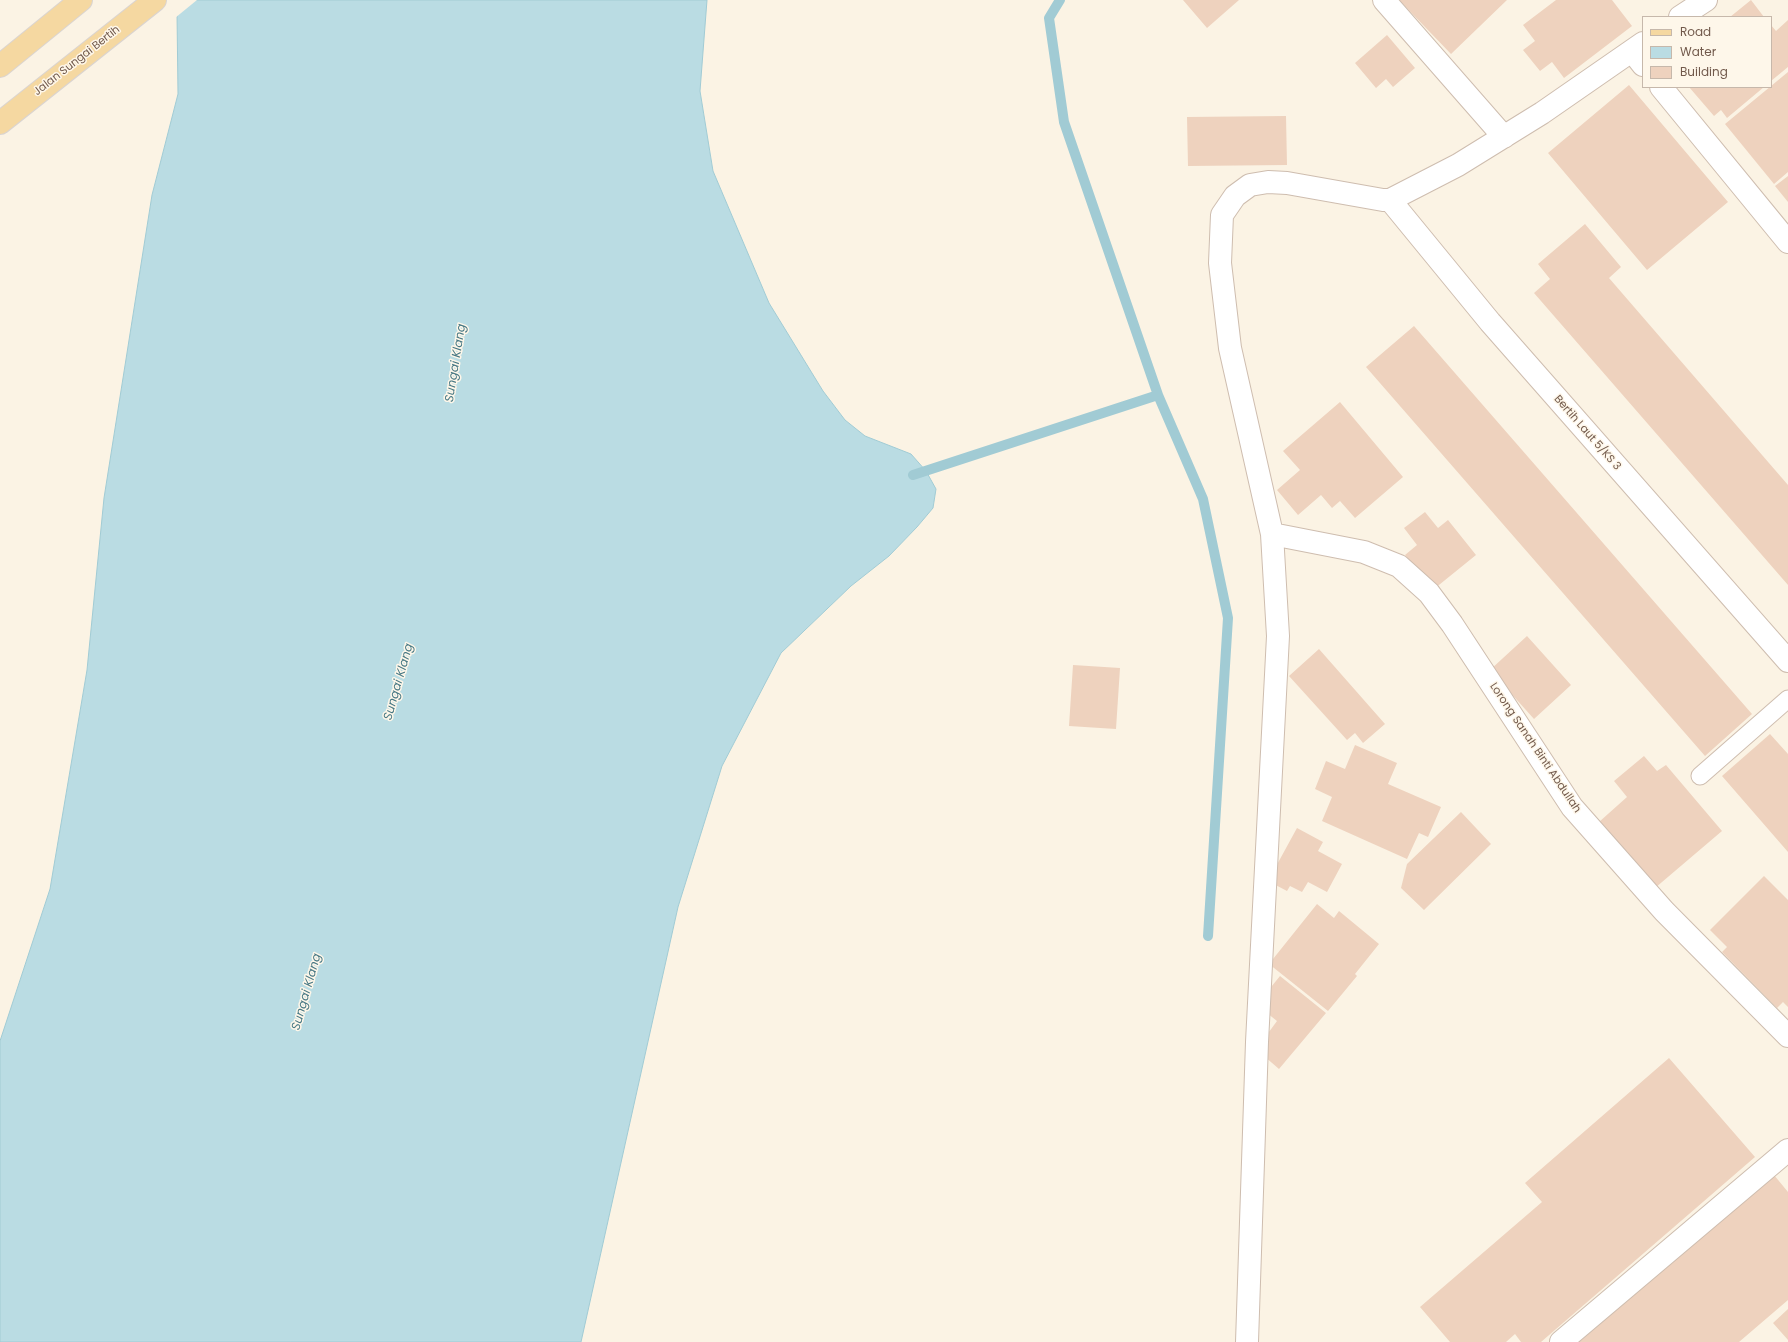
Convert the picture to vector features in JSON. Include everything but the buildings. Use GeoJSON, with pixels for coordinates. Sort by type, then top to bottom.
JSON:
{"type":"FeatureCollection","features":[{"type":"Feature","properties":{"kind":"main road"},"geometry":{"type":"LineString","coordinates":[[0,66],[81,0]]}},
{"type":"Feature","properties":{"kind":"main road","name":"Jalan Sungai Bertih"},"geometry":{"type":"LineString","coordinates":[[0,123],[155,0]]}},
{"type":"Feature","properties":{"kind":"street"},"geometry":{"type":"LineString","coordinates":[[1384,0],[1504,136]]}},
{"type":"Feature","properties":{"kind":"street"},"geometry":{"type":"LineString","coordinates":[[1682,16],[1706,0]]}},
{"type":"Feature","properties":{"kind":"street"},"geometry":{"type":"LineString","coordinates":[[1247,1342],[1258,1042],[1278,636],[1272,534],[1230,348],[1220,263],[1222,215],[1235,196],[1250,185],[1268,182],[1287,183],[1390,200],[1458,165],[1639,53]]}},
{"type":"Feature","properties":{"kind":"street"},"geometry":{"type":"LineString","coordinates":[[1662,88],[1788,242]]}},
{"type":"Feature","properties":{"kind":"street","name":"Bertih Laut 5/KS 3"},"geometry":{"type":"LineString","coordinates":[[1390,200],[1490,322],[1788,661]]}},
{"type":"Feature","properties":{"kind":"street","name":"Lorong Sanah Binti Abdullah"},"geometry":{"type":"LineString","coordinates":[[1272,534],[1364,552],[1399,566],[1429,593],[1452,624],[1572,807],[1664,911],[1788,1036]]}},
{"type":"Feature","properties":{"kind":"street"},"geometry":{"type":"LineString","coordinates":[[1561,1342],[1788,1150]]}},
{"type":"Feature","properties":{"kind":"lane"},"geometry":{"type":"LineString","coordinates":[[1700,776],[1788,699]]}},
{"type":"Feature","properties":{"kind":"water","name":"Sungai Klang"},"geometry":{"type":"Polygon","coordinates":[[[171,0],[707,0],[700,91],[713,171],[769,303],[823,391],[845,420],[865,436],[911,454],[926,471],[936,489],[933,508],[917,527],[889,556],[851,586],[781,653],[722,766],[678,907],[581,1342],[0,1342],[0,1041],[50,889],[87,670],[104,498],[152,195],[178,94],[177,13],[171,0]]]}},
{"type":"Feature","properties":{"kind":"pier"},"geometry":{"type":"Polygon","coordinates":[[[169,0],[197,0],[175,18],[169,0]]]}},
{"type":"Feature","properties":{"kind":"waterway"},"geometry":{"type":"LineString","coordinates":[[913,475],[1158,395],[1064,122],[1049,18],[1060,0]]}},
{"type":"Feature","properties":{"kind":"waterway"},"geometry":{"type":"LineString","coordinates":[[1158,395],[1203,499],[1228,618],[1208,936]]}}]}
